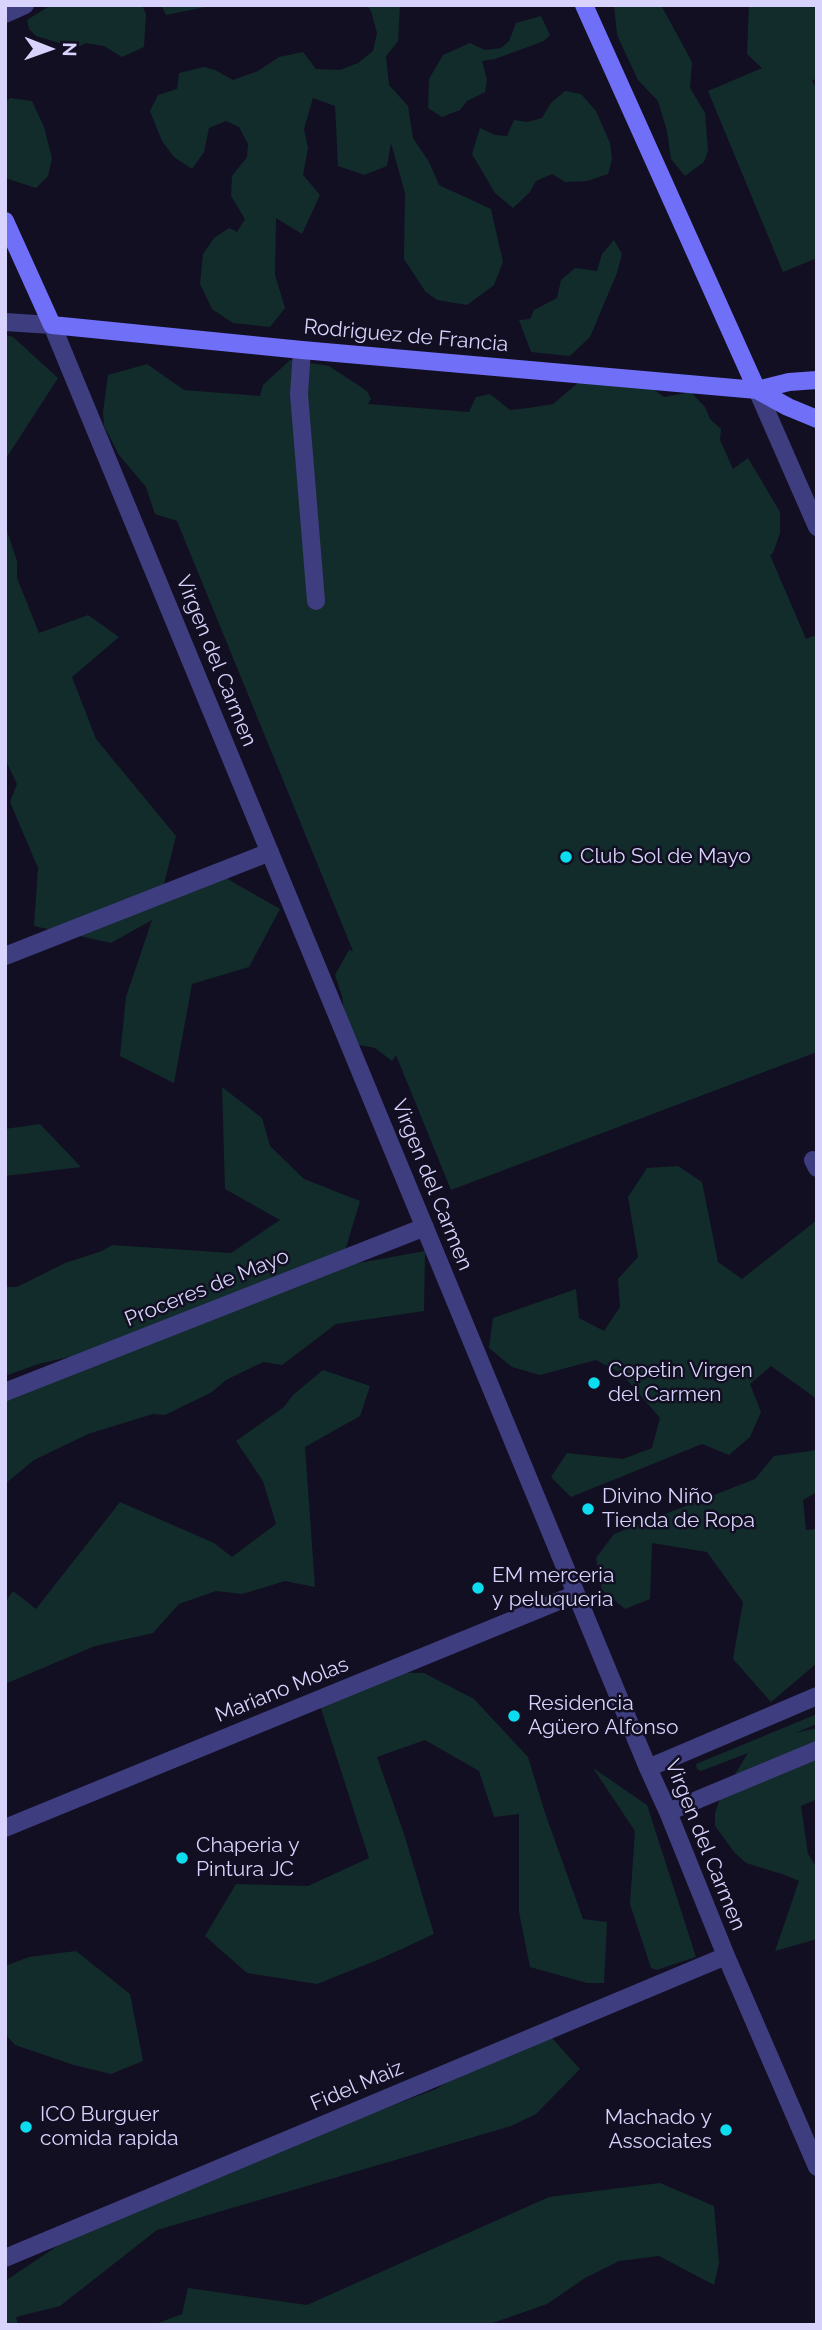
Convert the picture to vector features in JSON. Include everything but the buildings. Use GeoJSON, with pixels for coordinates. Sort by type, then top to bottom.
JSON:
{"type":"FeatureCollection","features":[{"type":"Feature","properties":{"kind":"main road"},"geometry":{"type":"LineString","coordinates":[[584,5],[757,390],[817,419]]}},
{"type":"Feature","properties":{"kind":"main road","name":"Virgen del Carmen"},"geometry":{"type":"LineString","coordinates":[[5,221],[52,325]]}},
{"type":"Feature","properties":{"kind":"main road","name":"Rodriguez de Francia"},"geometry":{"type":"LineString","coordinates":[[52,325],[757,390]]}},
{"type":"Feature","properties":{"kind":"main road"},"geometry":{"type":"LineString","coordinates":[[757,390],[789,382],[817,380]]}},
{"type":"Feature","properties":{"kind":"street"},"geometry":{"type":"LineString","coordinates":[[5,14],[24,5]]}},
{"type":"Feature","properties":{"kind":"street"},"geometry":{"type":"LineString","coordinates":[[5,322],[52,325]]}},
{"type":"Feature","properties":{"kind":"street","name":"Virgen del Carmen"},"geometry":{"type":"LineString","coordinates":[[52,325],[726,1956],[817,2167]]}},
{"type":"Feature","properties":{"kind":"street"},"geometry":{"type":"LineString","coordinates":[[302,350],[299,394],[316,601]]}},
{"type":"Feature","properties":{"kind":"street"},"geometry":{"type":"LineString","coordinates":[[757,390],[817,527]]}},
{"type":"Feature","properties":{"kind":"street"},"geometry":{"type":"LineString","coordinates":[[5,956],[270,852]]}},
{"type":"Feature","properties":{"kind":"street","name":"Proceres de Mayo"},"geometry":{"type":"LineString","coordinates":[[5,1392],[425,1227]]}},
{"type":"Feature","properties":{"kind":"street","name":"Mariano Molas"},"geometry":{"type":"LineString","coordinates":[[5,1828],[576,1594]]}},
{"type":"Feature","properties":{"kind":"street"},"geometry":{"type":"LineString","coordinates":[[648,1768],[817,1696]]}},
{"type":"Feature","properties":{"kind":"street"},"geometry":{"type":"LineString","coordinates":[[668,1812],[817,1750]]}},
{"type":"Feature","properties":{"kind":"street","name":"Fidel Maiz"},"geometry":{"type":"LineString","coordinates":[[5,2258],[726,1956]]}},
{"type":"Feature","properties":{"kind":"green space"},"geometry":{"type":"Polygon","coordinates":[[[51,5],[142,5],[146,14],[144,47],[122,57],[104,46],[86,43],[76,48],[36,36],[29,29],[27,20],[51,5]]]}},
{"type":"Feature","properties":{"kind":"green space"},"geometry":{"type":"Polygon","coordinates":[[[161,5],[215,5],[166,15],[161,5]]]}},
{"type":"Feature","properties":{"kind":"green space"},"geometry":{"type":"Polygon","coordinates":[[[367,5],[400,5],[398,41],[386,56],[389,85],[408,106],[413,138],[429,162],[439,185],[491,209],[503,262],[494,285],[467,305],[437,300],[425,291],[404,259],[405,193],[391,143],[387,166],[364,175],[338,166],[335,106],[313,98],[304,129],[308,148],[303,175],[320,195],[302,234],[276,218],[275,275],[285,308],[270,327],[233,323],[212,309],[200,284],[203,254],[214,238],[229,228],[237,232],[245,219],[231,196],[232,176],[247,157],[248,144],[239,127],[226,121],[209,128],[204,152],[192,169],[174,157],[162,141],[150,111],[158,95],[177,89],[179,73],[204,67],[233,80],[258,71],[279,57],[303,52],[316,69],[340,70],[358,63],[373,51],[377,33],[367,5]]]}},
{"type":"Feature","properties":{"kind":"green space"},"geometry":{"type":"Polygon","coordinates":[[[614,5],[661,5],[692,62],[690,88],[705,113],[708,151],[704,162],[685,176],[671,159],[667,131],[658,101],[638,80],[617,35],[614,5]]]}},
{"type":"Feature","properties":{"kind":"green space"},"geometry":{"type":"Polygon","coordinates":[[[749,5],[817,5],[817,79],[812,80],[817,91],[817,258],[783,272],[708,91],[762,68],[747,54],[749,5]]]}},
{"type":"Feature","properties":{"kind":"green space"},"geometry":{"type":"Polygon","coordinates":[[[541,16],[550,35],[544,41],[482,61],[487,80],[485,92],[467,101],[460,110],[442,117],[428,108],[429,79],[443,55],[470,43],[485,50],[501,48],[509,41],[516,23],[541,16]]]}},
{"type":"Feature","properties":{"kind":"green space"},"geometry":{"type":"Polygon","coordinates":[[[565,91],[581,94],[596,111],[610,143],[612,159],[608,174],[587,181],[565,182],[552,174],[536,181],[530,192],[513,208],[495,193],[472,154],[480,128],[495,135],[507,136],[514,120],[527,122],[542,118],[551,103],[565,91]]]}},
{"type":"Feature","properties":{"kind":"green space"},"geometry":{"type":"Polygon","coordinates":[[[10,98],[32,101],[44,127],[52,158],[48,176],[36,188],[5,178],[5,103],[10,98]]]}},
{"type":"Feature","properties":{"kind":"green space"},"geometry":{"type":"Polygon","coordinates":[[[614,240],[622,254],[617,273],[590,337],[570,356],[531,352],[519,320],[530,319],[534,310],[557,298],[561,280],[575,268],[597,271],[602,254],[614,240]]]}},
{"type":"Feature","properties":{"kind":"green space"},"geometry":{"type":"Polygon","coordinates":[[[5,335],[13,337],[58,378],[5,460],[5,335]]]}},
{"type":"Feature","properties":{"kind":"green space","name":"Club Sol de Mayo"},"geometry":{"type":"Polygon","coordinates":[[[290,360],[329,366],[367,391],[371,399],[368,404],[469,412],[476,397],[490,394],[510,410],[553,404],[579,382],[649,386],[664,397],[691,392],[705,407],[710,419],[721,429],[720,440],[733,469],[748,458],[780,512],[780,533],[770,555],[806,639],[817,637],[817,1052],[451,1190],[396,1055],[392,1061],[375,1048],[359,1045],[344,1011],[335,975],[349,950],[353,951],[177,521],[155,514],[146,487],[119,455],[104,426],[108,375],[147,364],[184,390],[260,396],[263,385],[290,360]]]}},
{"type":"Feature","properties":{"kind":"green space"},"geometry":{"type":"Polygon","coordinates":[[[5,525],[17,561],[17,578],[39,633],[88,615],[119,637],[72,677],[96,739],[176,836],[161,896],[224,877],[280,909],[249,967],[192,984],[174,1083],[120,1056],[126,997],[152,920],[111,943],[34,926],[38,868],[10,802],[17,784],[5,759],[5,525]]]}},
{"type":"Feature","properties":{"kind":"green space"},"geometry":{"type":"Polygon","coordinates":[[[222,1087],[262,1118],[270,1146],[304,1179],[360,1201],[342,1261],[337,1267],[425,1251],[424,1311],[336,1324],[282,1365],[263,1362],[226,1380],[212,1392],[165,1415],[153,1414],[88,1434],[34,1460],[5,1484],[5,1400],[113,1347],[38,1364],[5,1376],[5,1287],[17,1287],[65,1263],[112,1245],[231,1253],[280,1220],[225,1189],[222,1087]]]}},
{"type":"Feature","properties":{"kind":"green space"},"geometry":{"type":"Polygon","coordinates":[[[40,1124],[81,1167],[5,1176],[5,1129],[40,1124]]]}},
{"type":"Feature","properties":{"kind":"green space"},"geometry":{"type":"Polygon","coordinates":[[[678,1166],[702,1182],[718,1262],[742,1279],[817,1220],[817,1399],[771,1366],[750,1384],[761,1412],[750,1437],[729,1455],[702,1444],[571,1497],[551,1477],[567,1453],[623,1459],[652,1448],[660,1418],[622,1374],[596,1360],[540,1375],[512,1367],[489,1348],[493,1318],[576,1289],[579,1318],[604,1331],[620,1307],[618,1279],[638,1257],[628,1197],[647,1168],[678,1166]]]}},
{"type":"Feature","properties":{"kind":"green space"},"geometry":{"type":"Polygon","coordinates":[[[323,1370],[370,1386],[360,1416],[305,1447],[315,1587],[285,1581],[242,1594],[216,1591],[179,1604],[153,1633],[95,1646],[5,1684],[5,1603],[13,1591],[36,1609],[120,1502],[214,1543],[232,1557],[276,1524],[263,1481],[236,1441],[284,1407],[293,1395],[323,1370]]]}},
{"type":"Feature","properties":{"kind":"green space"},"geometry":{"type":"Polygon","coordinates":[[[817,1450],[817,1492],[803,1500],[806,1530],[817,1529],[817,1663],[771,1702],[733,1659],[743,1602],[707,1552],[652,1543],[650,1599],[625,1609],[602,1590],[596,1558],[614,1534],[755,1479],[774,1456],[817,1450]]]}},
{"type":"Feature","properties":{"kind":"green space"},"geometry":{"type":"Polygon","coordinates":[[[369,1672],[424,1673],[474,1699],[528,1757],[583,1919],[607,1922],[604,1983],[587,1983],[530,1967],[519,1912],[519,1814],[494,1817],[479,1771],[425,1740],[377,1757],[434,1934],[317,1984],[247,1973],[205,1936],[236,1884],[308,1886],[369,1858],[318,1699],[369,1672]]]}},
{"type":"Feature","properties":{"kind":"green space"},"geometry":{"type":"Polygon","coordinates":[[[817,1714],[817,1724],[795,1733],[817,1728],[817,1799],[801,1806],[808,1854],[817,1868],[817,1939],[775,1951],[799,1881],[746,1863],[715,1826],[715,1813],[720,1799],[748,1753],[701,1771],[696,1764],[817,1714]]]}},
{"type":"Feature","properties":{"kind":"green space"},"geometry":{"type":"Polygon","coordinates":[[[593,1768],[647,1805],[696,1957],[656,1970],[651,1968],[630,1904],[635,1831],[593,1768]]]}},
{"type":"Feature","properties":{"kind":"green space"},"geometry":{"type":"Polygon","coordinates":[[[76,1951],[130,1994],[143,2061],[111,2074],[15,2045],[5,2034],[5,1966],[29,1957],[76,1951]]]}},
{"type":"Feature","properties":{"kind":"green space"},"geometry":{"type":"Polygon","coordinates":[[[540,2025],[580,2069],[536,2114],[511,2126],[157,2230],[60,2306],[16,2317],[18,2325],[5,2325],[5,2281],[83,2229],[134,2204],[436,2089],[540,2025]]]}},
{"type":"Feature","properties":{"kind":"green space"},"geometry":{"type":"Polygon","coordinates":[[[660,2183],[714,2206],[719,2263],[714,2285],[659,2256],[619,2261],[585,2278],[547,2304],[487,2325],[153,2325],[182,2314],[188,2288],[307,2305],[549,2197],[660,2183]]]}},
{"type":"Feature","properties":{"kind":"place","name":"Club Sol de Mayo"},"geometry":{"type":"Point","coordinates":[566,857]}},
{"type":"Feature","properties":{"kind":"place","name":"Copetin Virgen del Carmen"},"geometry":{"type":"Point","coordinates":[594,1383]}},
{"type":"Feature","properties":{"kind":"place","name":"Divino Niño Tienda de Ropa"},"geometry":{"type":"Point","coordinates":[588,1509]}},
{"type":"Feature","properties":{"kind":"place","name":"EM merceria y peluqueria"},"geometry":{"type":"Point","coordinates":[478,1588]}},
{"type":"Feature","properties":{"kind":"place","name":"Residencia Agüero Alfonso"},"geometry":{"type":"Point","coordinates":[514,1716]}},
{"type":"Feature","properties":{"kind":"place","name":"Chaperia y Pintura JC"},"geometry":{"type":"Point","coordinates":[182,1858]}},
{"type":"Feature","properties":{"kind":"place","name":"ICO Burguer comida rapida"},"geometry":{"type":"Point","coordinates":[26,2127]}},
{"type":"Feature","properties":{"kind":"place","name":"Machado y Associates"},"geometry":{"type":"Point","coordinates":[726,2130]}}]}
